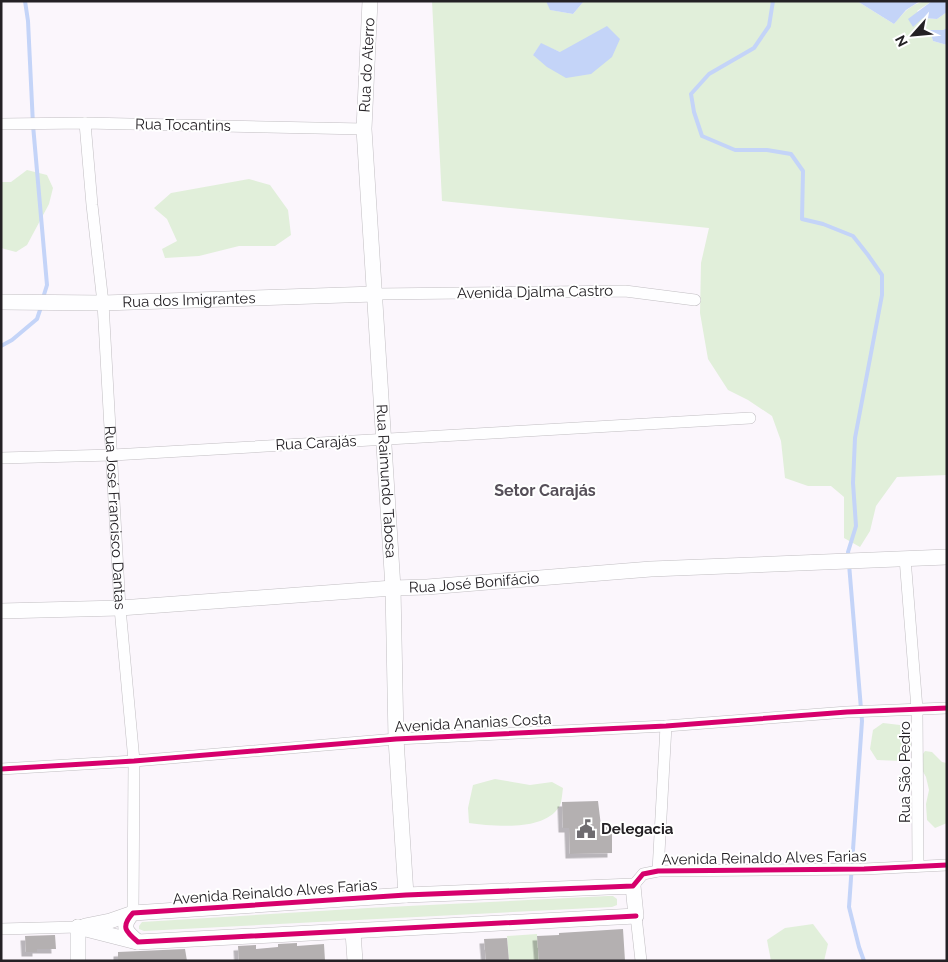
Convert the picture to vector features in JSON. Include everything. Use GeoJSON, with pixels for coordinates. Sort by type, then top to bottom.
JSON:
{"type":"FeatureCollection","features":[{"type":"Feature","properties":{"kind":"street","name":"Rua do Aterro"},"geometry":{"type":"LineString","coordinates":[[364,128],[370,1]]}},
{"type":"Feature","properties":{"kind":"street","name":"Rua Tocantins"},"geometry":{"type":"LineString","coordinates":[[1,124],[85,123],[364,128]]}},
{"type":"Feature","properties":{"kind":"street","name":"Rua José Francisco Dantas"},"geometry":{"type":"LineString","coordinates":[[85,123],[103,303],[113,455],[120,608],[134,761],[133,914]]}},
{"type":"Feature","properties":{"kind":"street","name":"Rua Raimundo Tabosa"},"geometry":{"type":"LineString","coordinates":[[364,128],[393,588],[396,739],[406,895]]}},
{"type":"Feature","properties":{"kind":"street","name":"Avenida Djalma Castro"},"geometry":{"type":"LineString","coordinates":[[375,294],[625,292],[695,300]]}},
{"type":"Feature","properties":{"kind":"street","name":"Rua dos Imigrantes"},"geometry":{"type":"LineString","coordinates":[[1,302],[103,303],[375,294]]}},
{"type":"Feature","properties":{"kind":"street","name":"Rua Carajás"},"geometry":{"type":"LineString","coordinates":[[1,458],[113,455],[750,418]]}},
{"type":"Feature","properties":{"kind":"street","name":"Rua José Bonifácio"},"geometry":{"type":"LineString","coordinates":[[1,612],[120,608],[427,587],[651,569],[947,557]]}},
{"type":"Feature","properties":{"kind":"street","name":"Rua São Pedro"},"geometry":{"type":"LineString","coordinates":[[906,558],[917,709],[918,866]]}},
{"type":"Feature","properties":{"kind":"street","name":"Avenida Ananias Costa"},"geometry":{"type":"LineString","coordinates":[[1,768],[134,761],[396,739],[666,726],[848,712],[947,708]]}},
{"type":"Feature","properties":{"kind":"street"},"geometry":{"type":"LineString","coordinates":[[658,871],[666,726]]}},
{"type":"Feature","properties":{"kind":"street","name":"Avenida Reinaldo Alves Farias"},"geometry":{"type":"LineString","coordinates":[[1,929],[78,927],[110,921],[133,914],[406,895],[633,886],[643,874],[658,871],[864,869],[947,865]]}},
{"type":"Feature","properties":{"kind":"street"},"geometry":{"type":"LineString","coordinates":[[633,886],[641,961]]}},
{"type":"Feature","properties":{"kind":"street"},"geometry":{"type":"LineString","coordinates":[[133,914],[127,920],[125,928],[138,942]]}},
{"type":"Feature","properties":{"kind":"street","name":"Avenida Reinaldo Alves Farias"},"geometry":{"type":"LineString","coordinates":[[78,927],[138,942],[636,916]]}},
{"type":"Feature","properties":{"kind":"street"},"geometry":{"type":"LineString","coordinates":[[78,927],[78,961]]}},
{"type":"Feature","properties":{"kind":"street"},"geometry":{"type":"LineString","coordinates":[[354,932],[355,961]]}},
{"type":"Feature","properties":{"kind":"green space"},"geometry":{"type":"Polygon","coordinates":[[[432,1],[546,1],[551,10],[573,14],[584,1],[857,1],[894,24],[906,11],[915,5],[925,1],[932,1],[917,11],[923,18],[937,19],[947,12],[947,28],[931,30],[933,41],[947,45],[947,475],[897,477],[876,506],[870,531],[860,547],[844,538],[844,497],[831,486],[808,486],[785,478],[781,441],[772,416],[748,400],[728,390],[708,359],[700,313],[701,263],[709,228],[442,201],[432,1]],[[541,44],[533,55],[560,52],[541,44]]]}},
{"type":"Feature","properties":{"kind":"green space"},"geometry":{"type":"Polygon","coordinates":[[[27,170],[47,175],[53,188],[49,204],[27,245],[16,252],[1,248],[1,182],[11,182],[27,170]]]}},
{"type":"Feature","properties":{"kind":"green space"},"geometry":{"type":"Polygon","coordinates":[[[249,179],[270,185],[288,210],[291,235],[275,246],[239,246],[199,256],[165,258],[162,249],[177,241],[167,219],[154,208],[171,193],[249,179]]]}},
{"type":"Feature","properties":{"kind":"green space"},"geometry":{"type":"Polygon","coordinates":[[[883,723],[900,725],[911,735],[911,748],[901,761],[877,760],[870,749],[873,730],[883,723]]]}},
{"type":"Feature","properties":{"kind":"green space"},"geometry":{"type":"Polygon","coordinates":[[[925,751],[932,752],[942,762],[947,763],[947,823],[935,828],[927,820],[926,804],[929,790],[926,777],[921,768],[920,758],[925,751]]]}},
{"type":"Feature","properties":{"kind":"green space"},"geometry":{"type":"Polygon","coordinates":[[[495,779],[530,785],[552,782],[563,788],[560,805],[552,815],[530,824],[504,826],[469,823],[468,808],[473,785],[495,779]]]}},
{"type":"Feature","properties":{"kind":"green space"},"geometry":{"type":"Polygon","coordinates":[[[613,896],[617,899],[617,905],[612,907],[144,931],[139,929],[142,922],[368,908],[613,896]]]}},
{"type":"Feature","properties":{"kind":"green space"},"geometry":{"type":"Polygon","coordinates":[[[813,924],[828,944],[824,961],[771,961],[767,940],[785,928],[813,924]]]}},
{"type":"Feature","properties":{"kind":"green space"},"geometry":{"type":"Polygon","coordinates":[[[537,934],[539,961],[509,961],[507,936],[537,934]]]}},
{"type":"Feature","properties":{"kind":"water"},"geometry":{"type":"Polygon","coordinates":[[[546,1],[584,1],[573,14],[550,10],[546,1]]]}},
{"type":"Feature","properties":{"kind":"water"},"geometry":{"type":"Polygon","coordinates":[[[857,1],[920,1],[906,10],[894,24],[857,1]]]}},
{"type":"Feature","properties":{"kind":"water"},"geometry":{"type":"Polygon","coordinates":[[[932,1],[947,1],[947,12],[937,19],[923,18],[913,27],[908,19],[932,1]]]}},
{"type":"Feature","properties":{"kind":"water"},"geometry":{"type":"Polygon","coordinates":[[[607,26],[620,39],[612,57],[591,74],[566,78],[547,67],[533,55],[541,43],[560,52],[607,26]]]}},
{"type":"Feature","properties":{"kind":"water"},"geometry":{"type":"Polygon","coordinates":[[[947,28],[947,45],[933,41],[930,30],[943,30],[947,28]]]}},
{"type":"Feature","properties":{"kind":"building"},"geometry":{"type":"Polygon","coordinates":[[[598,801],[601,826],[612,826],[612,853],[570,854],[569,828],[563,828],[562,802],[598,801]]]}},
{"type":"Feature","properties":{"kind":"building"},"geometry":{"type":"Polygon","coordinates":[[[623,929],[625,961],[539,961],[537,936],[623,929]]]}},
{"type":"Feature","properties":{"kind":"building"},"geometry":{"type":"Polygon","coordinates":[[[55,935],[56,949],[37,949],[37,952],[26,952],[25,936],[55,935]]]}},
{"type":"Feature","properties":{"kind":"building"},"geometry":{"type":"Polygon","coordinates":[[[507,938],[509,961],[486,961],[484,939],[507,938]]]}},
{"type":"Feature","properties":{"kind":"building"},"geometry":{"type":"Polygon","coordinates":[[[297,943],[297,946],[324,944],[325,961],[239,961],[238,946],[256,945],[256,949],[278,947],[278,944],[297,943]]]}},
{"type":"Feature","properties":{"kind":"building"},"geometry":{"type":"Polygon","coordinates":[[[185,949],[187,961],[118,961],[118,952],[185,949]]]}},
{"type":"Feature","properties":{"kind":"waterway"},"geometry":{"type":"LineString","coordinates":[[25,1],[28,21],[33,125],[47,285],[43,298]]}},
{"type":"Feature","properties":{"kind":"waterway"},"geometry":{"type":"LineString","coordinates":[[773,1],[769,26],[754,48],[709,74],[691,94],[694,112],[702,136],[735,150],[767,150],[791,154],[803,171],[802,219],[823,224],[853,236],[882,275],[882,295],[855,438],[853,483],[856,526],[848,552],[849,557]]}},
{"type":"Feature","properties":{"kind":"waterway"},"geometry":{"type":"LineString","coordinates":[[1,346],[12,340],[37,319],[41,307]]}},
{"type":"Feature","properties":{"kind":"waterway"},"geometry":{"type":"LineString","coordinates":[[849,564],[862,721],[849,907],[864,961]]}},
{"type":"Feature","properties":{"kind":"cycle path"},"geometry":{"type":"LineString","coordinates":[[1,769],[134,761],[396,739],[666,726],[847,712],[947,708]]}},
{"type":"Feature","properties":{"kind":"cycle path"},"geometry":{"type":"LineString","coordinates":[[636,916],[138,942],[126,929],[127,922],[133,913],[406,895],[633,886],[643,874],[658,871],[864,869],[947,865]]}},
{"type":"Feature","properties":{"kind":"place","name":"Delegacia"},"geometry":{"type":"Point","coordinates":[586,829]}},
{"type":"Feature","properties":{"kind":"district","name":"Setor Carajás"},"geometry":{"type":"Point","coordinates":[545,490]}}]}
